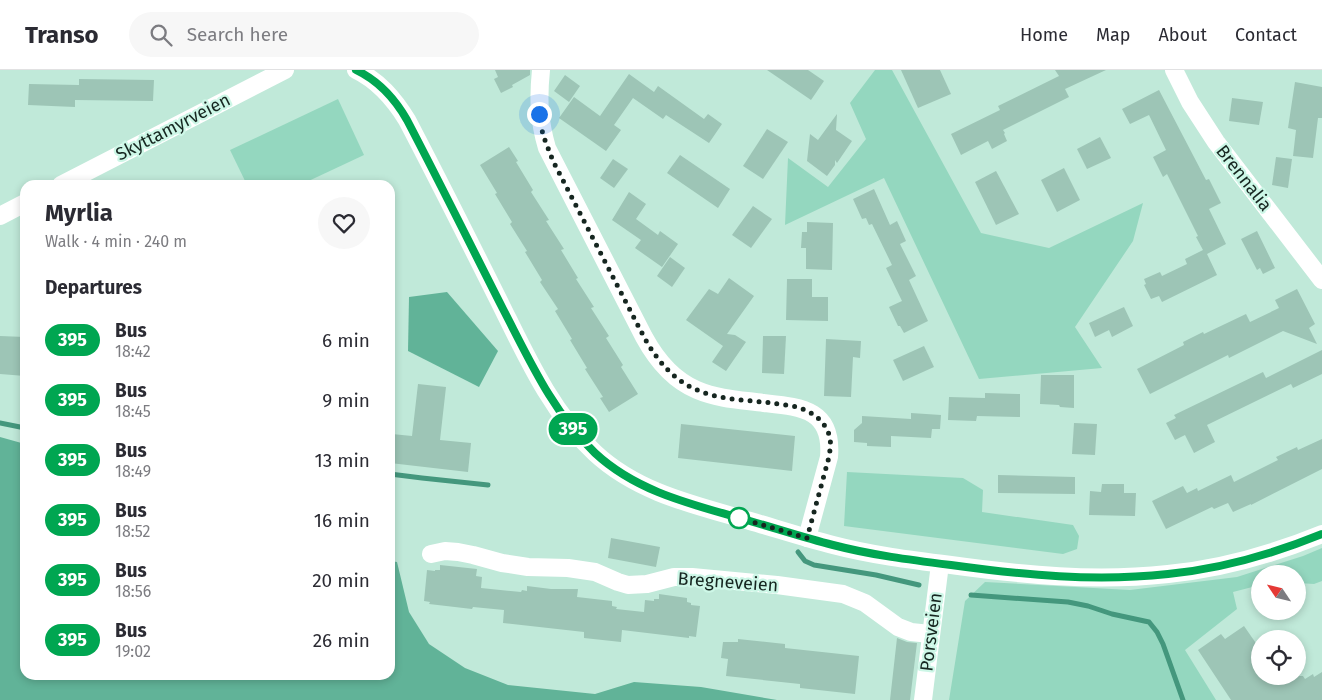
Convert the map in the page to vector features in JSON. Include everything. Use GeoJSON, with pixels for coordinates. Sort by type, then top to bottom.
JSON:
{"type":"FeatureCollection","features":[{"type":"Feature","properties":{"kind":"street","name":"Skyttamyrveien"},"geometry":{"type":"LineString","coordinates":[[71,180],[285,70]]}},
{"type":"Feature","properties":{"kind":"street"},"geometry":{"type":"LineString","coordinates":[[356,70],[376,82],[389,94],[407,120],[525,351],[554,403],[587,445],[606,462],[624,476],[656,492],[807,538],[862,552],[977,569],[1061,577],[1115,578],[1147,576],[1218,566],[1273,552],[1322,534]]}},
{"type":"Feature","properties":{"kind":"street"},"geometry":{"type":"LineString","coordinates":[[541,70],[539,114],[543,135],[548,148],[644,337],[663,366],[680,381],[707,394],[799,408],[812,413],[828,431],[829,457],[807,538]]}},
{"type":"Feature","properties":{"kind":"street","name":"Brennalia"},"geometry":{"type":"LineString","coordinates":[[1174,70],[1190,102],[1216,142],[1322,280]]}},
{"type":"Feature","properties":{"kind":"street"},"geometry":{"type":"LineString","coordinates":[[0,216],[20,206]]}},
{"type":"Feature","properties":{"kind":"street","name":"Bregneveien"},"geometry":{"type":"LineString","coordinates":[[431,554],[445,551],[458,552],[502,563],[528,567],[568,568],[596,572],[628,586],[647,584],[674,577],[692,577],[777,585],[843,594],[865,603],[898,628],[930,634]]}},
{"type":"Feature","properties":{"kind":"street","name":"Porsveien"},"geometry":{"type":"LineString","coordinates":[[922,700],[940,564]]}},
{"type":"Feature","properties":{"kind":"green space"},"geometry":{"type":"Polygon","coordinates":[[[875,70],[892,70],[981,233],[1049,248],[1143,203],[1133,241],[1075,327],[1102,368],[979,379],[884,178],[785,225],[788,158],[828,187],[866,139],[850,103],[875,70]]]}},
{"type":"Feature","properties":{"kind":"green space"},"geometry":{"type":"Polygon","coordinates":[[[338,99],[364,155],[311,180],[245,180],[230,150],[338,99]]]}},
{"type":"Feature","properties":{"kind":"green space"},"geometry":{"type":"Polygon","coordinates":[[[447,292],[498,351],[479,387],[408,351],[409,297],[447,292]]]}},
{"type":"Feature","properties":{"kind":"green space"},"geometry":{"type":"Polygon","coordinates":[[[0,437],[20,443],[20,680],[395,680],[395,562],[397,562],[409,612],[429,644],[465,668],[508,685],[595,694],[634,682],[701,687],[777,700],[0,700],[0,437]]]}},
{"type":"Feature","properties":{"kind":"green space"},"geometry":{"type":"Polygon","coordinates":[[[847,472],[963,478],[983,490],[982,512],[1073,525],[1079,536],[1077,549],[1063,554],[844,526],[847,472]]]}},
{"type":"Feature","properties":{"kind":"green space"},"geometry":{"type":"Polygon","coordinates":[[[1322,548],[1322,581],[1314,584],[1306,584],[1306,565],[1275,565],[1322,548]]]}},
{"type":"Feature","properties":{"kind":"green space"},"geometry":{"type":"Polygon","coordinates":[[[1251,573],[1251,587],[1233,592],[1237,609],[1185,650],[1216,700],[949,700],[965,601],[985,582],[1130,590],[1237,577],[1251,573]]]}},
{"type":"Feature","properties":{"kind":"building"},"geometry":{"type":"Polygon","coordinates":[[[495,70],[530,70],[530,75],[501,93],[494,79],[498,77],[495,70]]]}},
{"type":"Feature","properties":{"kind":"building"},"geometry":{"type":"Polygon","coordinates":[[[767,70],[808,70],[824,81],[811,100],[767,70]]]}},
{"type":"Feature","properties":{"kind":"building"},"geometry":{"type":"Polygon","coordinates":[[[901,70],[940,70],[951,94],[918,108],[901,70]]]}},
{"type":"Feature","properties":{"kind":"building"},"geometry":{"type":"Polygon","coordinates":[[[1055,70],[1106,70],[1065,89],[1069,97],[1003,130],[1007,141],[992,149],[988,141],[961,155],[951,134],[1000,110],[998,106],[1059,76],[1055,70]]]}},
{"type":"Feature","properties":{"kind":"building"},"geometry":{"type":"Polygon","coordinates":[[[629,74],[654,92],[658,86],[704,119],[708,114],[722,124],[709,143],[666,115],[663,119],[633,98],[614,125],[621,130],[606,151],[559,118],[574,97],[600,116],[629,74]]]}},
{"type":"Feature","properties":{"kind":"building"},"geometry":{"type":"Polygon","coordinates":[[[565,75],[580,86],[569,102],[554,91],[565,75]]]}},
{"type":"Feature","properties":{"kind":"building"},"geometry":{"type":"Polygon","coordinates":[[[79,79],[154,80],[153,101],[75,100],[75,107],[28,105],[29,84],[79,85],[79,79]]]}},
{"type":"Feature","properties":{"kind":"building"},"geometry":{"type":"Polygon","coordinates":[[[1295,82],[1322,87],[1322,118],[1318,118],[1313,158],[1293,156],[1296,130],[1288,128],[1295,82]]]}},
{"type":"Feature","properties":{"kind":"building"},"geometry":{"type":"Polygon","coordinates":[[[1159,90],[1206,180],[1209,179],[1221,203],[1209,209],[1226,244],[1207,254],[1217,275],[1162,302],[1159,296],[1151,299],[1144,285],[1146,284],[1144,279],[1160,272],[1162,276],[1187,264],[1185,259],[1203,250],[1167,174],[1163,177],[1153,157],[1166,150],[1149,115],[1130,124],[1122,109],[1159,90]]]}},
{"type":"Feature","properties":{"kind":"building"},"geometry":{"type":"Polygon","coordinates":[[[1232,98],[1263,102],[1259,125],[1229,121],[1232,98]]]}},
{"type":"Feature","properties":{"kind":"building"},"geometry":{"type":"Polygon","coordinates":[[[837,114],[836,130],[852,141],[837,163],[835,160],[835,165],[827,176],[807,161],[810,134],[818,140],[837,114]]]}},
{"type":"Feature","properties":{"kind":"building"},"geometry":{"type":"Polygon","coordinates":[[[767,129],[788,142],[763,179],[743,166],[767,129]]]}},
{"type":"Feature","properties":{"kind":"building"},"geometry":{"type":"Polygon","coordinates":[[[1100,137],[1111,158],[1087,169],[1077,149],[1100,137]]]}},
{"type":"Feature","properties":{"kind":"building"},"geometry":{"type":"Polygon","coordinates":[[[509,147],[533,190],[531,192],[549,220],[546,221],[564,249],[561,250],[578,278],[576,279],[594,307],[591,308],[609,336],[606,338],[623,365],[621,367],[638,394],[609,412],[600,398],[603,397],[585,369],[587,368],[570,340],[572,339],[555,311],[558,309],[540,282],[542,280],[510,224],[512,222],[495,194],[497,193],[480,165],[509,147]]]}},
{"type":"Feature","properties":{"kind":"building"},"geometry":{"type":"Polygon","coordinates":[[[680,155],[730,189],[718,208],[667,173],[680,155]]]}},
{"type":"Feature","properties":{"kind":"building"},"geometry":{"type":"Polygon","coordinates":[[[1276,157],[1292,159],[1288,188],[1272,185],[1276,157]]]}},
{"type":"Feature","properties":{"kind":"building"},"geometry":{"type":"Polygon","coordinates":[[[613,159],[628,169],[614,188],[600,178],[613,159]]]}},
{"type":"Feature","properties":{"kind":"building"},"geometry":{"type":"Polygon","coordinates":[[[1064,168],[1080,200],[1057,212],[1041,180],[1064,168]]]}},
{"type":"Feature","properties":{"kind":"building"},"geometry":{"type":"Polygon","coordinates":[[[996,171],[1019,214],[996,225],[975,182],[996,171]]]}},
{"type":"Feature","properties":{"kind":"building"},"geometry":{"type":"Polygon","coordinates":[[[874,189],[890,225],[897,221],[906,241],[900,244],[916,276],[909,280],[928,321],[904,333],[900,326],[898,326],[889,307],[902,301],[886,268],[892,265],[872,224],[869,225],[866,218],[862,219],[853,199],[874,189]]]}},
{"type":"Feature","properties":{"kind":"building"},"geometry":{"type":"Polygon","coordinates":[[[629,192],[646,204],[636,219],[658,235],[660,231],[678,244],[662,267],[635,248],[641,240],[612,220],[629,192]]]}},
{"type":"Feature","properties":{"kind":"building"},"geometry":{"type":"Polygon","coordinates":[[[753,206],[772,219],[751,248],[732,235],[753,206]]]}},
{"type":"Feature","properties":{"kind":"building"},"geometry":{"type":"Polygon","coordinates":[[[807,222],[833,223],[832,270],[806,269],[806,248],[801,248],[802,232],[807,232],[807,222]]]}},
{"type":"Feature","properties":{"kind":"building"},"geometry":{"type":"Polygon","coordinates":[[[1257,231],[1275,268],[1263,274],[1260,268],[1257,270],[1241,239],[1257,231]]]}},
{"type":"Feature","properties":{"kind":"building"},"geometry":{"type":"Polygon","coordinates":[[[670,257],[685,268],[672,287],[657,276],[670,257]]]}},
{"type":"Feature","properties":{"kind":"building"},"geometry":{"type":"Polygon","coordinates":[[[729,278],[754,296],[727,334],[735,335],[746,342],[726,371],[712,362],[723,346],[686,320],[709,289],[718,294],[729,278]]]}},
{"type":"Feature","properties":{"kind":"building"},"geometry":{"type":"Polygon","coordinates":[[[787,279],[812,279],[812,297],[828,297],[828,321],[786,320],[787,279]]]}},
{"type":"Feature","properties":{"kind":"building"},"geometry":{"type":"Polygon","coordinates":[[[1297,289],[1315,324],[1309,328],[1317,344],[1283,331],[1229,358],[1228,355],[1150,394],[1137,369],[1184,345],[1183,342],[1203,332],[1204,334],[1246,314],[1250,322],[1279,308],[1275,300],[1297,289]]]}},
{"type":"Feature","properties":{"kind":"building"},"geometry":{"type":"Polygon","coordinates":[[[1124,307],[1133,326],[1112,337],[1109,330],[1095,337],[1089,323],[1124,307]]]}},
{"type":"Feature","properties":{"kind":"building"},"geometry":{"type":"Polygon","coordinates":[[[0,336],[20,337],[20,376],[0,374],[0,336]]]}},
{"type":"Feature","properties":{"kind":"building"},"geometry":{"type":"Polygon","coordinates":[[[763,336],[786,336],[784,374],[762,373],[763,336]]]}},
{"type":"Feature","properties":{"kind":"building"},"geometry":{"type":"Polygon","coordinates":[[[826,339],[861,341],[860,358],[853,357],[851,397],[824,396],[826,339]]]}},
{"type":"Feature","properties":{"kind":"building"},"geometry":{"type":"Polygon","coordinates":[[[924,346],[934,367],[903,381],[893,360],[924,346]]]}},
{"type":"Feature","properties":{"kind":"building"},"geometry":{"type":"Polygon","coordinates":[[[1322,350],[1322,374],[1293,388],[1291,384],[1207,425],[1215,442],[1194,453],[1185,435],[1175,440],[1166,423],[1176,418],[1174,415],[1263,372],[1266,378],[1322,350]]]}},
{"type":"Feature","properties":{"kind":"building"},"geometry":{"type":"Polygon","coordinates":[[[1041,375],[1074,375],[1074,408],[1040,404],[1041,375]]]}},
{"type":"Feature","properties":{"kind":"building"},"geometry":{"type":"Polygon","coordinates":[[[418,384],[446,387],[440,440],[471,443],[468,472],[395,464],[395,434],[412,436],[418,384]]]}},
{"type":"Feature","properties":{"kind":"building"},"geometry":{"type":"Polygon","coordinates":[[[985,393],[1020,394],[1020,417],[977,416],[976,421],[948,420],[949,397],[985,398],[985,393]]]}},
{"type":"Feature","properties":{"kind":"building"},"geometry":{"type":"Polygon","coordinates":[[[911,413],[941,415],[940,429],[932,429],[931,438],[891,436],[891,447],[867,446],[867,443],[854,442],[854,430],[862,423],[862,416],[911,419],[911,413]]]}},
{"type":"Feature","properties":{"kind":"building"},"geometry":{"type":"Polygon","coordinates":[[[1074,423],[1097,424],[1095,455],[1072,454],[1074,423]]]}},
{"type":"Feature","properties":{"kind":"building"},"geometry":{"type":"Polygon","coordinates":[[[681,424],[795,436],[792,471],[678,458],[681,424]]]}},
{"type":"Feature","properties":{"kind":"building"},"geometry":{"type":"Polygon","coordinates":[[[1322,439],[1322,469],[1251,505],[1233,512],[1228,503],[1214,509],[1212,507],[1166,529],[1152,501],[1183,486],[1187,493],[1197,488],[1198,491],[1231,475],[1234,482],[1278,460],[1276,457],[1297,447],[1298,450],[1322,439]]]}},
{"type":"Feature","properties":{"kind":"building"},"geometry":{"type":"Polygon","coordinates":[[[998,475],[1075,477],[1075,494],[998,493],[998,475]]]}},
{"type":"Feature","properties":{"kind":"building"},"geometry":{"type":"Polygon","coordinates":[[[1102,484],[1124,484],[1124,493],[1136,493],[1135,516],[1089,515],[1090,491],[1101,492],[1102,484]]]}},
{"type":"Feature","properties":{"kind":"building"},"geometry":{"type":"Polygon","coordinates":[[[611,538],[660,547],[656,567],[608,558],[611,538]]]}},
{"type":"Feature","properties":{"kind":"building"},"geometry":{"type":"Polygon","coordinates":[[[440,565],[477,569],[476,576],[482,577],[481,588],[521,592],[522,590],[527,591],[527,586],[551,589],[578,589],[577,597],[612,601],[612,606],[617,607],[616,609],[644,612],[645,600],[654,601],[654,599],[659,599],[659,594],[687,598],[687,602],[691,603],[691,605],[700,606],[696,637],[689,636],[689,638],[622,630],[621,642],[584,638],[584,632],[503,623],[504,610],[473,607],[472,609],[429,604],[430,602],[424,601],[427,570],[440,570],[440,565]]]}},
{"type":"Feature","properties":{"kind":"building"},"geometry":{"type":"Polygon","coordinates":[[[1244,626],[1251,636],[1251,685],[1306,685],[1306,678],[1313,674],[1314,677],[1322,672],[1322,700],[1231,700],[1198,650],[1221,634],[1225,639],[1244,626]]]}},
{"type":"Feature","properties":{"kind":"building"},"geometry":{"type":"Polygon","coordinates":[[[897,638],[917,643],[910,700],[890,700],[897,638]]]}},
{"type":"Feature","properties":{"kind":"building"},"geometry":{"type":"Polygon","coordinates":[[[738,639],[785,644],[785,648],[859,656],[855,694],[800,688],[800,684],[726,676],[728,659],[721,658],[723,642],[738,642],[738,639]]]}},
{"type":"Feature","properties":{"kind":"waterway"},"geometry":{"type":"LineString","coordinates":[[0,423],[20,427]]}},
{"type":"Feature","properties":{"kind":"waterway"},"geometry":{"type":"LineString","coordinates":[[395,475],[488,485]]}},
{"type":"Feature","properties":{"kind":"waterway"},"geometry":{"type":"LineString","coordinates":[[798,552],[805,561],[814,565],[876,575],[919,585]]}},
{"type":"Feature","properties":{"kind":"waterway"},"geometry":{"type":"LineString","coordinates":[[971,595],[1068,602],[1149,622],[1163,644],[1183,700]]}},
{"type":"Feature","properties":{"kind":"bus line","name":"395"},"geometry":{"type":"LineString","coordinates":[[356,70],[376,82],[389,94],[395,100],[407,120],[525,351],[554,403],[578,435],[596,454],[616,471],[633,481],[682,501],[807,538],[862,552],[977,569],[1061,577],[1115,578],[1194,570],[1273,552],[1322,534]]}},
{"type":"Feature","properties":{"kind":"route"},"geometry":{"type":"LineString","coordinates":[[539,114],[543,135],[553,161],[649,347],[663,366],[680,381],[707,394],[730,399],[793,406],[806,410],[817,417],[828,431],[830,437],[829,457],[807,538],[739,518]]}}]}
